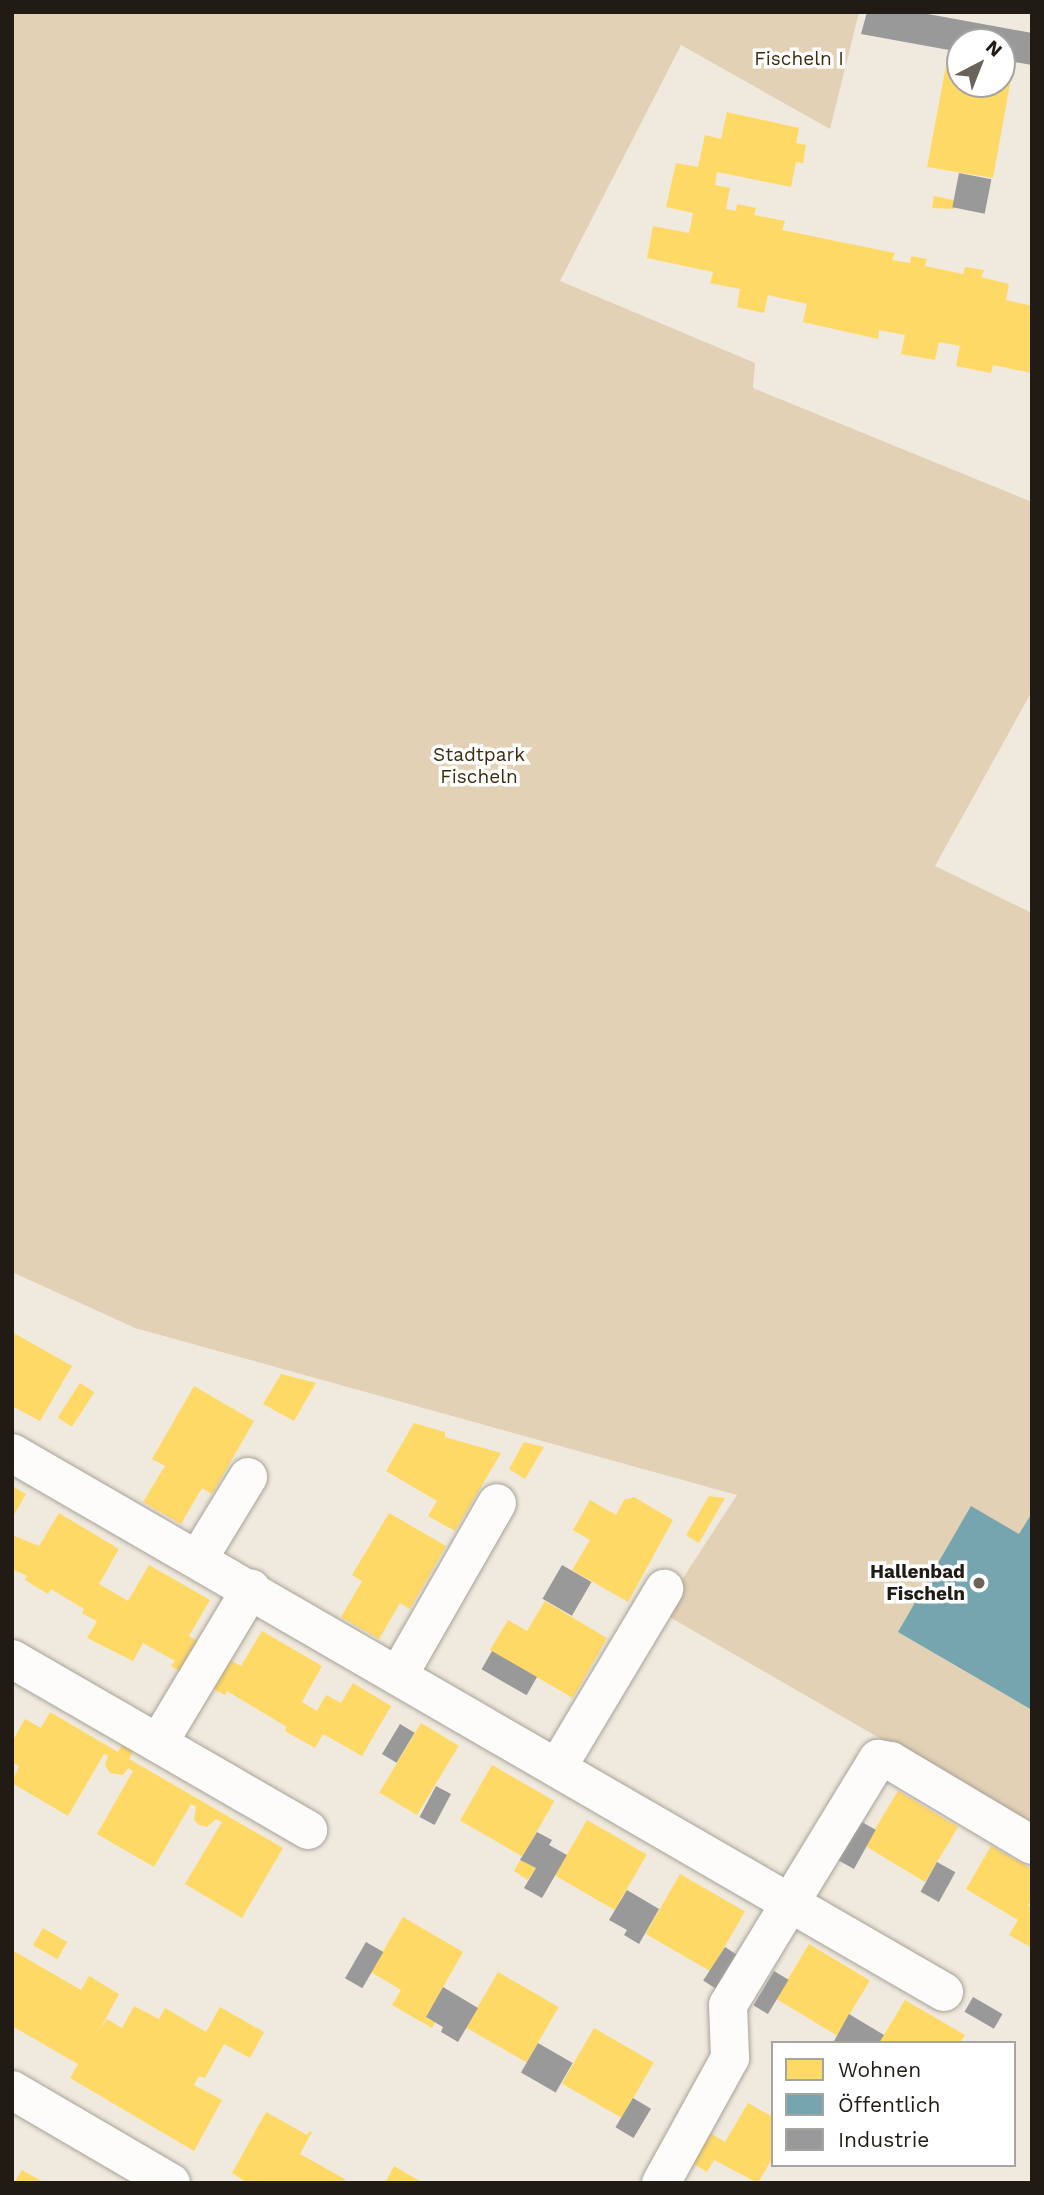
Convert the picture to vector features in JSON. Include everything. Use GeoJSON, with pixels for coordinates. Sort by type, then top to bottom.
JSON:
{"type":"FeatureCollection","features":[{"type":"Feature","properties":{"kind":"street"},"geometry":{"type":"LineString","coordinates":[[12,1453],[944,1992]]}},
{"type":"Feature","properties":{"kind":"street"},"geometry":{"type":"LineString","coordinates":[[198,1559],[248,1477]]}},
{"type":"Feature","properties":{"kind":"street"},"geometry":{"type":"LineString","coordinates":[[398,1676],[497,1503]]}},
{"type":"Feature","properties":{"kind":"street"},"geometry":{"type":"LineString","coordinates":[[159,1742],[251,1589]]}},
{"type":"Feature","properties":{"kind":"street"},"geometry":{"type":"LineString","coordinates":[[557,1768],[664,1589]]}},
{"type":"Feature","properties":{"kind":"street"},"geometry":{"type":"LineString","coordinates":[[12,1659],[308,1830]]}},
{"type":"Feature","properties":{"kind":"street"},"geometry":{"type":"LineString","coordinates":[[661,2183],[730,2058],[728,2006],[878,1759],[891,1761],[1032,1845]]}},
{"type":"Feature","properties":{"kind":"street"},"geometry":{"type":"LineString","coordinates":[[12,2091],[171,2183]]}},
{"type":"Feature","properties":{"kind":"green space","name":"Stadtpark Fischeln"},"geometry":{"type":"Polygon","coordinates":[[[12,12],[859,12],[830,129],[681,45],[560,281],[755,363],[753,388],[1032,502],[1032,691],[935,866],[1032,913],[1032,1826],[661,1612],[737,1495],[135,1328],[12,1272],[12,12]]]}},
{"type":"Feature","properties":{"kind":"building: Wohnen"},"geometry":{"type":"Polygon","coordinates":[[[946,66],[946,98],[1007,98],[993,178],[927,167],[946,66]]]}},
{"type":"Feature","properties":{"kind":"building: Wohnen"},"geometry":{"type":"Polygon","coordinates":[[[727,112],[799,128],[796,143],[806,145],[803,163],[796,162],[791,187],[717,172],[715,185],[730,188],[726,209],[736,211],[737,204],[756,208],[754,215],[785,221],[782,230],[895,253],[892,260],[910,263],[911,256],[927,259],[925,266],[963,274],[965,267],[984,270],[981,277],[1009,284],[1006,300],[1032,306],[1032,373],[993,365],[991,373],[956,366],[960,346],[939,342],[935,360],[901,354],[905,335],[879,330],[878,339],[803,322],[807,304],[768,295],[764,313],[737,307],[740,289],[710,283],[713,272],[647,258],[653,226],[689,233],[693,213],[666,207],[676,163],[698,167],[705,135],[721,139],[727,112]]]}},
{"type":"Feature","properties":{"kind":"building: Wohnen"},"geometry":{"type":"Polygon","coordinates":[[[934,196],[954,200],[954,209],[932,208],[934,196]]]}},
{"type":"Feature","properties":{"kind":"building: Wohnen"},"geometry":{"type":"Polygon","coordinates":[[[12,1332],[72,1366],[40,1421],[12,1406],[12,1332]]]}},
{"type":"Feature","properties":{"kind":"building: Wohnen"},"geometry":{"type":"Polygon","coordinates":[[[281,1374],[316,1383],[294,1421],[263,1404],[281,1374]]]}},
{"type":"Feature","properties":{"kind":"building: Wohnen"},"geometry":{"type":"Polygon","coordinates":[[[80,1383],[94,1392],[72,1427],[58,1417],[80,1383]]]}},
{"type":"Feature","properties":{"kind":"building: Wohnen"},"geometry":{"type":"Polygon","coordinates":[[[194,1386],[254,1421],[212,1494],[202,1488],[181,1524],[143,1502],[165,1466],[152,1459],[194,1386]]]}},
{"type":"Feature","properties":{"kind":"building: Wohnen"},"geometry":{"type":"Polygon","coordinates":[[[414,1423],[445,1432],[445,1437],[501,1453],[455,1531],[428,1516],[437,1501],[386,1471],[414,1423]]]}},
{"type":"Feature","properties":{"kind":"building: Wohnen"},"geometry":{"type":"Polygon","coordinates":[[[524,1442],[544,1447],[525,1479],[509,1469],[524,1442]]]}},
{"type":"Feature","properties":{"kind":"building: Wohnen"},"geometry":{"type":"Polygon","coordinates":[[[12,1486],[26,1494],[12,1518],[12,1486]]]}},
{"type":"Feature","properties":{"kind":"building: Wohnen"},"geometry":{"type":"Polygon","coordinates":[[[709,1496],[725,1498],[699,1543],[686,1535],[709,1496]]]}},
{"type":"Feature","properties":{"kind":"building: Wohnen"},"geometry":{"type":"Polygon","coordinates":[[[634,1497],[673,1520],[628,1602],[572,1570],[590,1540],[573,1530],[590,1500],[616,1515],[624,1500],[634,1497]]]}},
{"type":"Feature","properties":{"kind":"building: Wohnen"},"geometry":{"type":"Polygon","coordinates":[[[59,1513],[119,1549],[99,1584],[128,1601],[149,1565],[210,1600],[189,1636],[204,1645],[186,1675],[171,1666],[175,1661],[143,1643],[133,1661],[87,1638],[97,1621],[82,1613],[84,1609],[51,1589],[48,1594],[25,1580],[27,1576],[12,1569],[12,1535],[39,1546],[59,1513]]]}},
{"type":"Feature","properties":{"kind":"building: Wohnen"},"geometry":{"type":"Polygon","coordinates":[[[389,1513],[446,1546],[410,1609],[400,1603],[379,1639],[341,1617],[362,1581],[352,1575],[389,1513]]]}},
{"type":"Feature","properties":{"kind":"building: Wohnen"},"geometry":{"type":"Polygon","coordinates":[[[545,1601],[607,1638],[573,1698],[490,1650],[508,1620],[527,1631],[545,1601]]]}},
{"type":"Feature","properties":{"kind":"building: Wohnen"},"geometry":{"type":"Polygon","coordinates":[[[262,1631],[322,1666],[302,1702],[317,1711],[326,1695],[341,1703],[353,1683],[391,1706],[362,1756],[323,1734],[315,1748],[285,1731],[287,1727],[227,1691],[225,1695],[209,1687],[226,1658],[241,1666],[262,1631]]]}},
{"type":"Feature","properties":{"kind":"building: Wohnen"},"geometry":{"type":"Polygon","coordinates":[[[50,1712],[118,1752],[124,1741],[135,1748],[129,1759],[283,1848],[242,1918],[185,1884],[222,1822],[216,1819],[207,1827],[199,1825],[194,1820],[196,1807],[191,1804],[154,1867],[97,1834],[133,1771],[128,1768],[123,1775],[110,1773],[105,1765],[108,1756],[104,1754],[68,1816],[12,1783],[19,1766],[12,1762],[12,1742],[25,1719],[41,1728],[50,1712]]]}},
{"type":"Feature","properties":{"kind":"building: Wohnen"},"geometry":{"type":"Polygon","coordinates":[[[421,1723],[459,1746],[417,1815],[379,1792],[421,1723]]]}},
{"type":"Feature","properties":{"kind":"building: Wohnen"},"geometry":{"type":"Polygon","coordinates":[[[492,1765],[554,1801],[522,1856],[460,1820],[492,1765]]]}},
{"type":"Feature","properties":{"kind":"building: Wohnen"},"geometry":{"type":"Polygon","coordinates":[[[898,1791],[958,1827],[925,1882],[865,1846],[898,1791]]]}},
{"type":"Feature","properties":{"kind":"building: Wohnen"},"geometry":{"type":"Polygon","coordinates":[[[587,1820],[647,1854],[615,1910],[555,1875],[587,1820]]]}},
{"type":"Feature","properties":{"kind":"building: Wohnen"},"geometry":{"type":"Polygon","coordinates":[[[991,1846],[1032,1869],[1032,1899],[1028,1905],[1032,1908],[1032,1948],[1009,1935],[1018,1920],[966,1889],[991,1846]]]}},
{"type":"Feature","properties":{"kind":"building: Wohnen"},"geometry":{"type":"Polygon","coordinates":[[[520,1860],[536,1868],[528,1880],[514,1871],[520,1860]]]}},
{"type":"Feature","properties":{"kind":"building: Wohnen"},"geometry":{"type":"Polygon","coordinates":[[[680,1874],[745,1912],[710,1971],[645,1934],[680,1874]]]}},
{"type":"Feature","properties":{"kind":"building: Wohnen"},"geometry":{"type":"Polygon","coordinates":[[[403,1917],[463,1952],[426,2017],[435,2022],[432,2028],[392,2005],[401,1990],[371,1972],[403,1917]]]}},
{"type":"Feature","properties":{"kind":"building: Wohnen"},"geometry":{"type":"Polygon","coordinates":[[[43,1928],[67,1942],[57,1959],[33,1945],[43,1928]]]}},
{"type":"Feature","properties":{"kind":"building: Wohnen"},"geometry":{"type":"Polygon","coordinates":[[[809,1944],[870,1981],[837,2035],[776,1999],[809,1944]]]}},
{"type":"Feature","properties":{"kind":"building: Wohnen"},"geometry":{"type":"Polygon","coordinates":[[[12,1950],[81,1990],[89,1976],[119,1994],[99,2031],[107,2019],[122,2028],[134,2006],[159,2019],[165,2008],[206,2032],[220,2007],[264,2032],[250,2058],[224,2044],[205,2078],[199,2076],[194,2085],[222,2100],[194,2151],[70,2078],[78,2064],[12,2026],[12,1950]]]}},
{"type":"Feature","properties":{"kind":"building: Wohnen"},"geometry":{"type":"Polygon","coordinates":[[[498,1972],[559,2007],[527,2062],[466,2027],[498,1972]]]}},
{"type":"Feature","properties":{"kind":"building: Wohnen"},"geometry":{"type":"Polygon","coordinates":[[[905,2000],[965,2035],[961,2041],[880,2041],[905,2000]]]}},
{"type":"Feature","properties":{"kind":"building: Wohnen"},"geometry":{"type":"Polygon","coordinates":[[[594,2028],[654,2062],[622,2118],[562,2083],[594,2028]]]}},
{"type":"Feature","properties":{"kind":"building: Wohnen"},"geometry":{"type":"Polygon","coordinates":[[[748,2103],[771,2116],[771,2160],[758,2183],[714,2160],[707,2172],[692,2163],[710,2133],[725,2142],[748,2103]]]}},
{"type":"Feature","properties":{"kind":"building: Wohnen"},"geometry":{"type":"Polygon","coordinates":[[[266,2112],[307,2135],[309,2131],[312,2132],[300,2154],[345,2179],[343,2183],[248,2183],[232,2173],[266,2112]]]}},
{"type":"Feature","properties":{"kind":"building: Wohnen"},"geometry":{"type":"Polygon","coordinates":[[[394,2166],[423,2183],[385,2183],[394,2166]]]}},
{"type":"Feature","properties":{"kind":"building: Wohnen"},"geometry":{"type":"Polygon","coordinates":[[[22,2170],[45,2183],[14,2183],[22,2170]]]}},
{"type":"Feature","properties":{"kind":"building: Öffentlich","name":"Hallenbad Fischeln"},"geometry":{"type":"Polygon","coordinates":[[[971,1506],[1019,1534],[1032,1513],[1032,1710],[898,1632],[971,1506]]]}},
{"type":"Feature","properties":{"kind":"building: Industrie"},"geometry":{"type":"Polygon","coordinates":[[[867,12],[917,12],[1005,28],[946,28],[946,49],[861,34],[867,12]]]}},
{"type":"Feature","properties":{"kind":"building: Industrie"},"geometry":{"type":"Polygon","coordinates":[[[1016,30],[1032,33],[1032,65],[1016,62],[1016,30]]]}},
{"type":"Feature","properties":{"kind":"building: Industrie"},"geometry":{"type":"Polygon","coordinates":[[[959,173],[991,179],[985,214],[952,207],[959,173]]]}},
{"type":"Feature","properties":{"kind":"building: Industrie"},"geometry":{"type":"Polygon","coordinates":[[[562,1565],[591,1582],[572,1616],[542,1599],[562,1565]]]}},
{"type":"Feature","properties":{"kind":"building: Industrie"},"geometry":{"type":"Polygon","coordinates":[[[492,1651],[537,1677],[527,1695],[482,1669],[492,1651]]]}},
{"type":"Feature","properties":{"kind":"building: Industrie"},"geometry":{"type":"Polygon","coordinates":[[[400,1724],[415,1733],[397,1763],[382,1754],[400,1724]]]}},
{"type":"Feature","properties":{"kind":"building: Industrie"},"geometry":{"type":"Polygon","coordinates":[[[436,1786],[451,1794],[435,1825],[420,1817],[436,1786]]]}},
{"type":"Feature","properties":{"kind":"building: Industrie"},"geometry":{"type":"Polygon","coordinates":[[[860,1821],[876,1830],[854,1869],[838,1860],[860,1821]]]}},
{"type":"Feature","properties":{"kind":"building: Industrie"},"geometry":{"type":"Polygon","coordinates":[[[537,1832],[552,1840],[549,1845],[567,1855],[542,1898],[524,1888],[536,1868],[520,1860],[537,1832]]]}},
{"type":"Feature","properties":{"kind":"building: Industrie"},"geometry":{"type":"Polygon","coordinates":[[[937,1862],[955,1872],[939,1902],[921,1892],[937,1862]]]}},
{"type":"Feature","properties":{"kind":"building: Industrie"},"geometry":{"type":"Polygon","coordinates":[[[627,1890],[659,1909],[639,1944],[624,1935],[627,1930],[609,1920],[627,1890]]]}},
{"type":"Feature","properties":{"kind":"building: Industrie"},"geometry":{"type":"Polygon","coordinates":[[[366,1942],[383,1952],[362,1988],[345,1978],[366,1942]]]}},
{"type":"Feature","properties":{"kind":"building: Industrie"},"geometry":{"type":"Polygon","coordinates":[[[725,1947],[739,1956],[717,1990],[703,1981],[725,1947]]]}},
{"type":"Feature","properties":{"kind":"building: Industrie"},"geometry":{"type":"Polygon","coordinates":[[[774,1971],[789,1980],[768,2014],[753,2005],[774,1971]]]}},
{"type":"Feature","properties":{"kind":"building: Industrie"},"geometry":{"type":"Polygon","coordinates":[[[443,1987],[478,2008],[458,2042],[441,2032],[443,2027],[426,2017],[443,1987]]]}},
{"type":"Feature","properties":{"kind":"building: Industrie"},"geometry":{"type":"Polygon","coordinates":[[[973,1997],[1002,2014],[994,2029],[964,2012],[973,1997]]]}},
{"type":"Feature","properties":{"kind":"building: Industrie"},"geometry":{"type":"Polygon","coordinates":[[[849,2014],[884,2035],[880,2041],[834,2041],[849,2014]]]}},
{"type":"Feature","properties":{"kind":"building: Industrie"},"geometry":{"type":"Polygon","coordinates":[[[538,2043],[573,2063],[556,2092],[521,2072],[538,2043]]]}},
{"type":"Feature","properties":{"kind":"building: Industrie"},"geometry":{"type":"Polygon","coordinates":[[[633,2098],[651,2109],[633,2138],[615,2127],[633,2098]]]}},
{"type":"Feature","properties":{"kind":"place","name":"Hallenbad Fischeln"},"geometry":{"type":"Point","coordinates":[979,1583]}},
{"type":"Feature","properties":{"kind":"park label","name":"Fischeln I"},"geometry":{"type":"Point","coordinates":[799,59]}}]}
